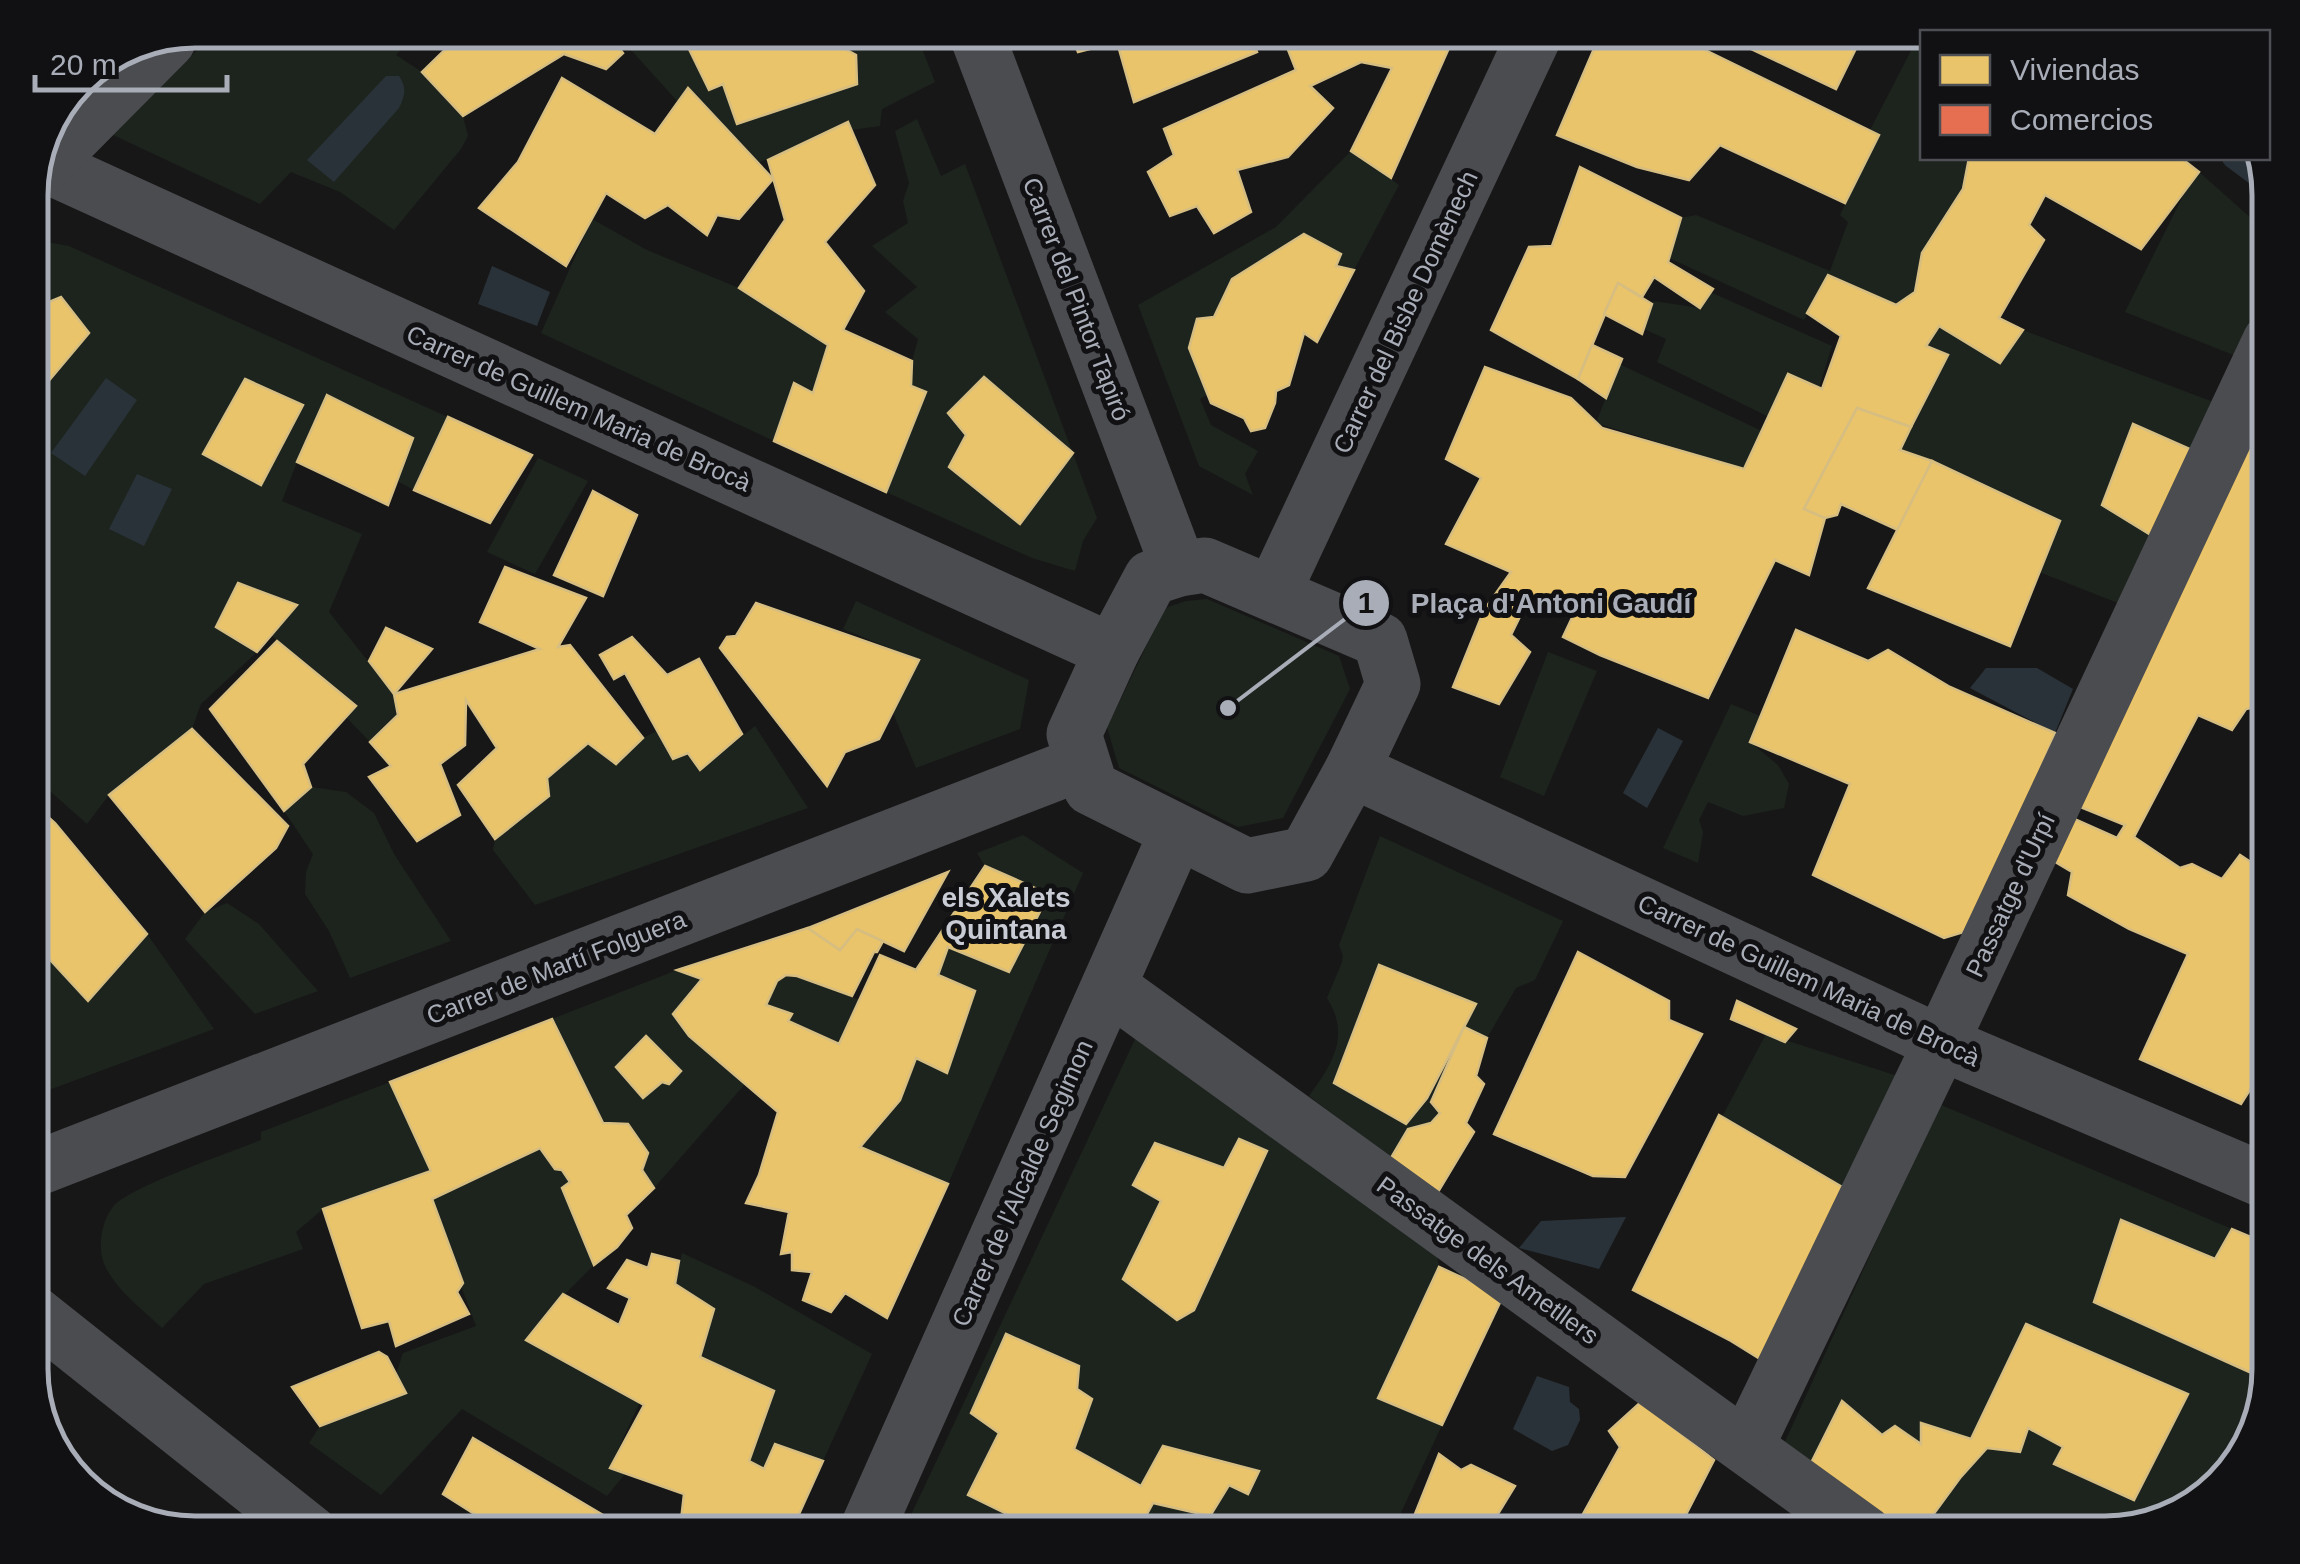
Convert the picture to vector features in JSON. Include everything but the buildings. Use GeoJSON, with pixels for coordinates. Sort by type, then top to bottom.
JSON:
{"type":"FeatureCollection","features":[{"type":"Feature","properties":{"kind":"street","name":"Carrer del Pintor Tapiró"},"geometry":{"type":"LineString","coordinates":[[981,48],[1179,569]]}},
{"type":"Feature","properties":{"kind":"street","name":"Carrer del Bisbe Domènech"},"geometry":{"type":"LineString","coordinates":[[1273,593],[1528,48]]}},
{"type":"Feature","properties":{"kind":"street"},"geometry":{"type":"LineString","coordinates":[[53,156],[156,53]]}},
{"type":"Feature","properties":{"kind":"street","name":"Carrer de Guillem Maria de Brocà"},"geometry":{"type":"LineString","coordinates":[[50,175],[1112,652]]}},
{"type":"Feature","properties":{"kind":"street","name":"Passatge d'Urpí"},"geometry":{"type":"LineString","coordinates":[[1746,1448],[2252,379]]}},
{"type":"Feature","properties":{"kind":"street"},"geometry":{"type":"LineString","coordinates":[[1206,566],[1273,593],[1380,640],[1393,684],[1306,854],[1247,866],[1090,788],[1074,734],[1151,578],[1206,566]]}},
{"type":"Feature","properties":{"kind":"street","name":"Carrer de Martí Folguera"},"geometry":{"type":"LineString","coordinates":[[48,1164],[1082,762]]}},
{"type":"Feature","properties":{"kind":"street","name":"Carrer de Guillem Maria de Brocà"},"geometry":{"type":"LineString","coordinates":[[1352,770],[1941,1042],[2252,1175]]}},
{"type":"Feature","properties":{"kind":"street","name":"Carrer de l'Alcalde Segimon"},"geometry":{"type":"LineString","coordinates":[[873,1516],[1178,832]]}},
{"type":"Feature","properties":{"kind":"street","name":"Passatge dels Ametllers"},"geometry":{"type":"LineString","coordinates":[[1110,987],[1841,1516]]}},
{"type":"Feature","properties":{"kind":"street"},"geometry":{"type":"LineString","coordinates":[[48,1324],[289,1516]]}},
{"type":"Feature","properties":{"kind":"shaded area"},"geometry":{"type":"Polygon","coordinates":[[[199,48],[402,48],[396,55],[422,72],[463,116],[468,136],[394,230],[340,192],[291,172],[260,204],[113,135],[199,48]]]}},
{"type":"Feature","properties":{"kind":"shaded area"},"geometry":{"type":"Polygon","coordinates":[[[922,48],[935,82],[882,109],[880,126],[851,130],[847,122],[758,163],[689,89],[678,102],[632,51],[922,48]]]}},
{"type":"Feature","properties":{"kind":"shaded area"},"geometry":{"type":"Polygon","coordinates":[[[1912,48],[1920,48],[1920,160],[1969,160],[1963,189],[1922,253],[1915,292],[1896,305],[1828,275],[1804,320],[1669,258],[1681,218],[1696,215],[1830,271],[1848,222],[1840,215],[1879,135],[1870,130],[1912,48]]]}},
{"type":"Feature","properties":{"kind":"shaded area"},"geometry":{"type":"Polygon","coordinates":[[[386,76],[399,76],[403,84],[399,108],[334,182],[307,160],[386,76]]]}},
{"type":"Feature","properties":{"kind":"shaded area"},"geometry":{"type":"Polygon","coordinates":[[[917,119],[941,176],[965,164],[1097,518],[1083,541],[1075,571],[1032,558],[886,492],[925,392],[911,386],[918,339],[885,312],[917,287],[872,246],[908,223],[903,201],[909,183],[895,131],[917,119]]]}},
{"type":"Feature","properties":{"kind":"shaded area"},"geometry":{"type":"Polygon","coordinates":[[[1351,151],[1399,185],[1354,270],[1336,266],[1341,254],[1303,234],[1232,279],[1214,317],[1197,319],[1189,348],[1207,395],[1200,399],[1211,425],[1258,451],[1245,474],[1253,495],[1199,466],[1138,305],[1276,227],[1351,151]]]}},
{"type":"Feature","properties":{"kind":"shaded area"},"geometry":{"type":"Polygon","coordinates":[[[2199,172],[2252,219],[2252,327],[2236,356],[2125,312],[2188,186],[2199,172]]]}},
{"type":"Feature","properties":{"kind":"shaded area"},"geometry":{"type":"Polygon","coordinates":[[[592,219],[647,250],[739,288],[828,345],[813,393],[794,384],[774,441],[541,333],[592,219]]]}},
{"type":"Feature","properties":{"kind":"shaded area"},"geometry":{"type":"Polygon","coordinates":[[[48,242],[69,246],[448,417],[414,490],[397,481],[412,438],[327,395],[282,501],[362,534],[329,612],[394,694],[398,715],[370,742],[346,717],[355,705],[271,635],[296,604],[238,583],[216,627],[257,652],[201,704],[192,729],[109,795],[87,824],[48,789],[48,242]]]}},
{"type":"Feature","properties":{"kind":"shaded area"},"geometry":{"type":"Polygon","coordinates":[[[492,266],[550,292],[537,326],[478,304],[492,266]]]}},
{"type":"Feature","properties":{"kind":"shaded area"},"geometry":{"type":"Polygon","coordinates":[[[1710,292],[1832,346],[1819,388],[1788,374],[1769,417],[1657,362],[1666,339],[1644,329],[1653,301],[1700,308],[1710,292]]]}},
{"type":"Feature","properties":{"kind":"shaded area"},"geometry":{"type":"Polygon","coordinates":[[[1939,326],[1999,363],[2023,330],[2216,403],[2194,451],[2133,425],[2102,504],[2154,537],[2123,605],[2039,572],[2059,520],[1900,450],[1948,355],[1926,346],[1939,326]]]}},
{"type":"Feature","properties":{"kind":"shaded area"},"geometry":{"type":"Polygon","coordinates":[[[1619,364],[1762,431],[1744,469],[1596,423],[1619,364]]]}},
{"type":"Feature","properties":{"kind":"shaded area"},"geometry":{"type":"Polygon","coordinates":[[[106,378],[137,400],[85,476],[51,453],[106,378]]]}},
{"type":"Feature","properties":{"kind":"shaded area"},"geometry":{"type":"Polygon","coordinates":[[[538,458],[588,481],[535,574],[487,552],[538,458]]]}},
{"type":"Feature","properties":{"kind":"shaded area"},"geometry":{"type":"Polygon","coordinates":[[[137,474],[172,489],[144,546],[109,529],[137,474]]]}},
{"type":"Feature","properties":{"kind":"shaded area"},"geometry":{"type":"Polygon","coordinates":[[[1207,599],[1339,656],[1350,689],[1283,818],[1238,827],[1119,768],[1107,727],[1165,608],[1207,599]]]}},
{"type":"Feature","properties":{"kind":"shaded area"},"geometry":{"type":"Polygon","coordinates":[[[856,601],[1029,680],[1020,729],[916,768],[893,713],[914,658],[843,629],[856,601]]]}},
{"type":"Feature","properties":{"kind":"shaded area"},"geometry":{"type":"Polygon","coordinates":[[[1548,652],[1597,671],[1544,796],[1500,777],[1548,652]]]}},
{"type":"Feature","properties":{"kind":"shaded area"},"geometry":{"type":"Polygon","coordinates":[[[1986,668],[2037,668],[2073,689],[2055,733],[1970,688],[1986,668]]]}},
{"type":"Feature","properties":{"kind":"shaded area"},"geometry":{"type":"Polygon","coordinates":[[[1731,704],[1760,716],[1750,742],[1778,765],[1789,784],[1784,808],[1743,816],[1708,802],[1699,820],[1703,832],[1698,863],[1663,848],[1731,704]]]}},
{"type":"Feature","properties":{"kind":"shaded area"},"geometry":{"type":"Polygon","coordinates":[[[755,726],[808,808],[535,905],[493,850],[495,839],[549,796],[547,778],[588,743],[616,764],[643,738],[657,731],[673,759],[688,753],[701,769],[755,726]]]}},
{"type":"Feature","properties":{"kind":"shaded area"},"geometry":{"type":"Polygon","coordinates":[[[1658,728],[1683,741],[1647,808],[1623,793],[1658,728]]]}},
{"type":"Feature","properties":{"kind":"shaded area"},"geometry":{"type":"Polygon","coordinates":[[[311,787],[346,792],[374,813],[394,854],[451,941],[350,978],[329,931],[305,894],[306,872],[313,854],[284,811],[311,787]]]}},
{"type":"Feature","properties":{"kind":"shaded area"},"geometry":{"type":"Polygon","coordinates":[[[1023,835],[1083,873],[948,1184],[860,1147],[900,1100],[916,1058],[948,1073],[975,991],[938,975],[948,947],[1009,972],[1048,895],[985,866],[977,853],[1023,835]]]}},
{"type":"Feature","properties":{"kind":"shaded area"},"geometry":{"type":"Polygon","coordinates":[[[1380,836],[1563,921],[1535,980],[1516,988],[1487,1038],[1464,1027],[1378,965],[1335,1084],[1406,1124],[1427,1098],[1462,1032],[1432,1102],[1440,1113],[1431,1123],[1408,1130],[1391,1158],[1309,1096],[1336,1049],[1338,1025],[1327,998],[1342,962],[1339,945],[1380,836]]]}},
{"type":"Feature","properties":{"kind":"shaded area"},"geometry":{"type":"Polygon","coordinates":[[[227,903],[259,924],[318,991],[255,1014],[185,939],[205,912],[227,903]]]}},
{"type":"Feature","properties":{"kind":"shaded area"},"geometry":{"type":"Polygon","coordinates":[[[147,934],[214,1029],[48,1090],[48,958],[88,1001],[147,934]]]}},
{"type":"Feature","properties":{"kind":"shaded area"},"geometry":{"type":"Polygon","coordinates":[[[677,970],[702,979],[673,1015],[689,1036],[745,1084],[654,1188],[642,1170],[648,1153],[628,1124],[603,1123],[552,1019],[677,970]]]}},
{"type":"Feature","properties":{"kind":"shaded area"},"geometry":{"type":"Polygon","coordinates":[[[786,975],[860,1000],[839,1044],[788,1021],[791,1014],[766,1005],[777,981],[786,975]]]}},
{"type":"Feature","properties":{"kind":"shaded area"},"geometry":{"type":"Polygon","coordinates":[[[1766,1034],[1904,1078],[1849,1191],[1722,1117],[1766,1034]]]}},
{"type":"Feature","properties":{"kind":"shaded area"},"geometry":{"type":"Polygon","coordinates":[[[1137,1035],[1435,1246],[1439,1267],[1379,1397],[1442,1425],[1399,1516],[910,1516],[1137,1035]]]}},
{"type":"Feature","properties":{"kind":"shaded area"},"geometry":{"type":"Polygon","coordinates":[[[390,1082],[431,1171],[323,1209],[296,1232],[303,1249],[204,1284],[162,1328],[116,1284],[103,1259],[101,1235],[109,1213],[122,1199],[159,1180],[261,1140],[261,1132],[390,1082]]]}},
{"type":"Feature","properties":{"kind":"shaded area"},"geometry":{"type":"Polygon","coordinates":[[[1939,1104],[2232,1229],[2215,1259],[2094,1302],[2252,1374],[2245,1417],[2228,1451],[2202,1480],[2171,1501],[2144,1511],[2106,1516],[1881,1516],[1783,1446],[1939,1104]]]}},
{"type":"Feature","properties":{"kind":"shaded area"},"geometry":{"type":"Polygon","coordinates":[[[540,1148],[570,1182],[562,1189],[594,1265],[562,1297],[640,1402],[610,1467],[625,1474],[607,1496],[462,1409],[381,1495],[309,1443],[320,1426],[405,1393],[396,1374],[403,1353],[476,1326],[432,1199],[540,1148]]]}},
{"type":"Feature","properties":{"kind":"shaded area"},"geometry":{"type":"Polygon","coordinates":[[[1626,1217],[1599,1269],[1519,1248],[1541,1221],[1626,1217]]]}},
{"type":"Feature","properties":{"kind":"shaded area"},"geometry":{"type":"Polygon","coordinates":[[[682,1253],[755,1287],[872,1354],[823,1461],[764,1469],[749,1461],[774,1391],[700,1357],[714,1309],[675,1284],[682,1253]]]}},
{"type":"Feature","properties":{"kind":"shaded area"},"geometry":{"type":"Polygon","coordinates":[[[1537,1376],[1569,1387],[1570,1402],[1579,1409],[1580,1420],[1568,1445],[1552,1451],[1513,1429],[1537,1376]]]}},
{"type":"Feature","properties":{"kind":"waterway"},"geometry":{"type":"LineString","coordinates":[[2235,160],[2250,172]]}},
{"type":"Feature","properties":{"kind":"place","name":"Plaça d'Antoni Gaudí"},"geometry":{"type":"Point","coordinates":[1228,708]}},
{"type":"Feature","properties":{"kind":"district","name":"els Xalets Quintana"},"geometry":{"type":"Point","coordinates":[1006,913]}}]}
